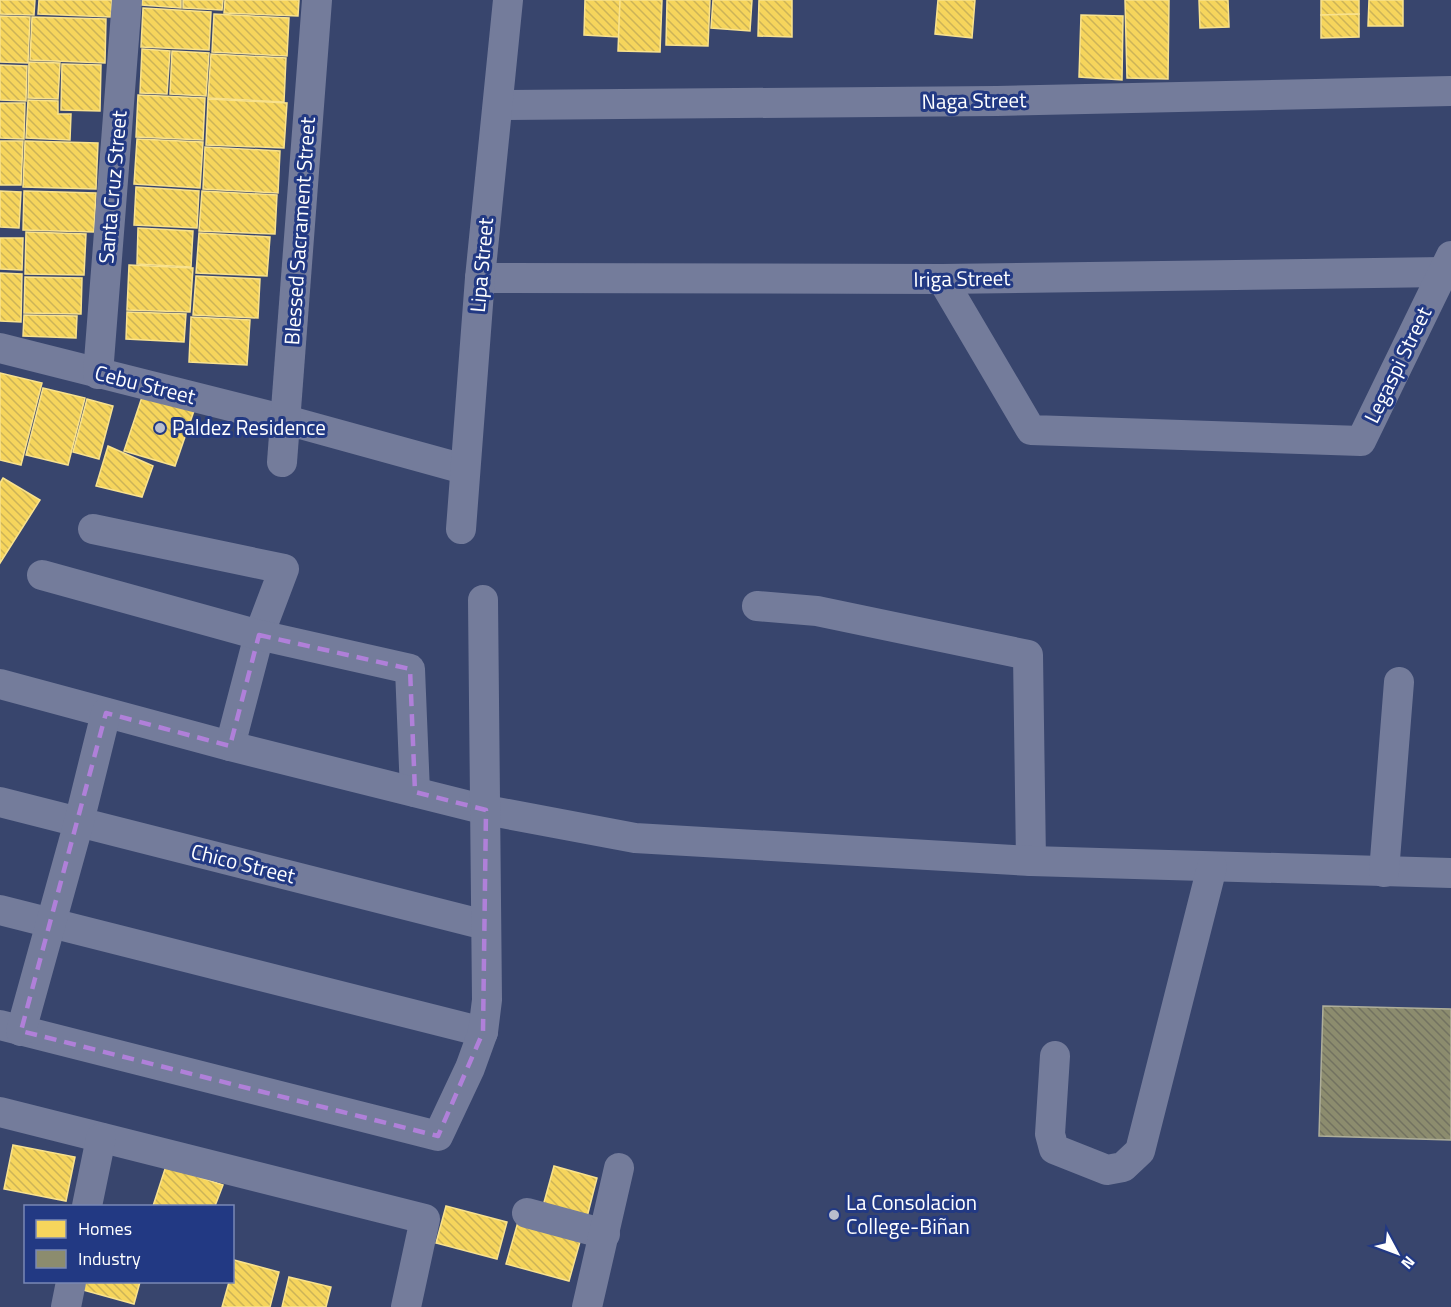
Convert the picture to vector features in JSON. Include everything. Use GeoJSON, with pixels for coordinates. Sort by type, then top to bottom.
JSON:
{"type":"FeatureCollection","features":[{"type":"Feature","properties":{"kind":"street","name":"Santa Cruz Street"},"geometry":{"type":"LineString","coordinates":[[98,374],[127,0]]}},
{"type":"Feature","properties":{"kind":"street","name":"Blessed Sacrament Street"},"geometry":{"type":"LineString","coordinates":[[282,462],[317,0]]}},
{"type":"Feature","properties":{"kind":"street","name":"Lipa Street"},"geometry":{"type":"LineString","coordinates":[[460,530],[480,278],[508,0]]}},
{"type":"Feature","properties":{"kind":"street","name":"Naga Street"},"geometry":{"type":"LineString","coordinates":[[498,105],[997,101],[1451,91]]}},
{"type":"Feature","properties":{"kind":"street","name":"Iriga Street"},"geometry":{"type":"LineString","coordinates":[[480,278],[942,279],[1448,264]]}},
{"type":"Feature","properties":{"kind":"street","name":"Legaspi Street"},"geometry":{"type":"LineString","coordinates":[[942,279],[1031,430],[1361,441],[1448,264]]}},
{"type":"Feature","properties":{"kind":"street","name":"Cebu Street"},"geometry":{"type":"LineString","coordinates":[[0,348],[286,420],[464,470]]}},
{"type":"Feature","properties":{"kind":"street"},"geometry":{"type":"LineString","coordinates":[[93,529],[284,569],[259,635],[230,746]]}},
{"type":"Feature","properties":{"kind":"street"},"geometry":{"type":"LineString","coordinates":[[42,575],[259,635],[410,669],[415,792]]}},
{"type":"Feature","properties":{"kind":"street"},"geometry":{"type":"LineString","coordinates":[[106,713],[51,923],[11,1028],[438,1136],[470,1068],[483,1032],[487,1000],[483,600]]}},
{"type":"Feature","properties":{"kind":"street"},"geometry":{"type":"LineString","coordinates":[[757,606],[817,611],[1028,655],[1031,861]]}},
{"type":"Feature","properties":{"kind":"street"},"geometry":{"type":"LineString","coordinates":[[1384,872],[1399,682]]}},
{"type":"Feature","properties":{"kind":"street"},"geometry":{"type":"LineString","coordinates":[[0,684],[230,746],[486,810],[635,838],[1031,861],[1451,873]]}},
{"type":"Feature","properties":{"kind":"street","name":"Chico Street"},"geometry":{"type":"LineString","coordinates":[[0,802],[485,925]]}},
{"type":"Feature","properties":{"kind":"street"},"geometry":{"type":"LineString","coordinates":[[1056,1056],[1050,1134],[1054,1149],[1107,1170],[1123,1167],[1140,1151],[1212,867]]}},
{"type":"Feature","properties":{"kind":"street"},"geometry":{"type":"LineString","coordinates":[[0,910],[483,1032]]}},
{"type":"Feature","properties":{"kind":"street"},"geometry":{"type":"LineString","coordinates":[[0,1112],[425,1219],[406,1307]]}},
{"type":"Feature","properties":{"kind":"street"},"geometry":{"type":"LineString","coordinates":[[87,1205],[101,1138]]}},
{"type":"Feature","properties":{"kind":"street"},"geometry":{"type":"LineString","coordinates":[[587,1307],[620,1168]]}},
{"type":"Feature","properties":{"kind":"street"},"geometry":{"type":"LineString","coordinates":[[526,1213],[605,1234]]}},
{"type":"Feature","properties":{"kind":"street"},"geometry":{"type":"LineString","coordinates":[[66,1307],[71,1283]]}},
{"type":"Feature","properties":{"kind":"highlighted area"},"geometry":{"type":"Polygon","coordinates":[[[259,635],[410,669],[415,792],[486,810],[483,1032],[438,1136],[21,1031],[106,713],[230,746],[259,635]]]}},
{"type":"Feature","properties":{"kind":"building: Homes"},"geometry":{"type":"Polygon","coordinates":[[[0,0],[35,0],[34,15],[0,14],[0,0]]]}},
{"type":"Feature","properties":{"kind":"building: Homes"},"geometry":{"type":"Polygon","coordinates":[[[39,0],[112,0],[111,17],[38,14],[39,0]]]}},
{"type":"Feature","properties":{"kind":"building: Homes"},"geometry":{"type":"Polygon","coordinates":[[[142,0],[181,0],[181,8],[142,5],[142,0]]]}},
{"type":"Feature","properties":{"kind":"building: Homes"},"geometry":{"type":"Polygon","coordinates":[[[183,0],[223,0],[222,10],[183,8],[183,0]]]}},
{"type":"Feature","properties":{"kind":"building: Homes"},"geometry":{"type":"Polygon","coordinates":[[[225,0],[299,0],[298,16],[224,13],[225,0]]]}},
{"type":"Feature","properties":{"kind":"building: Homes"},"geometry":{"type":"Polygon","coordinates":[[[585,0],[620,0],[619,37],[584,35],[585,0]]]}},
{"type":"Feature","properties":{"kind":"building: Homes"},"geometry":{"type":"Polygon","coordinates":[[[620,0],[662,0],[660,52],[618,51],[620,0]]]}},
{"type":"Feature","properties":{"kind":"building: Homes"},"geometry":{"type":"Polygon","coordinates":[[[667,0],[710,0],[708,46],[666,45],[667,0]]]}},
{"type":"Feature","properties":{"kind":"building: Homes"},"geometry":{"type":"Polygon","coordinates":[[[713,0],[752,0],[750,31],[711,28],[713,0]]]}},
{"type":"Feature","properties":{"kind":"building: Homes"},"geometry":{"type":"Polygon","coordinates":[[[759,0],[792,0],[792,37],[758,36],[759,0]]]}},
{"type":"Feature","properties":{"kind":"building: Homes"},"geometry":{"type":"Polygon","coordinates":[[[938,0],[975,0],[972,38],[935,34],[938,0]]]}},
{"type":"Feature","properties":{"kind":"building: Homes"},"geometry":{"type":"Polygon","coordinates":[[[1125,0],[1169,0],[1168,79],[1127,78],[1125,0]]]}},
{"type":"Feature","properties":{"kind":"building: Homes"},"geometry":{"type":"Polygon","coordinates":[[[1199,0],[1228,0],[1229,27],[1200,28],[1199,0]]]}},
{"type":"Feature","properties":{"kind":"building: Homes"},"geometry":{"type":"Polygon","coordinates":[[[1321,0],[1359,0],[1359,14],[1321,15],[1321,0]]]}},
{"type":"Feature","properties":{"kind":"building: Homes"},"geometry":{"type":"Polygon","coordinates":[[[1369,0],[1403,0],[1403,26],[1368,26],[1369,0]]]}},
{"type":"Feature","properties":{"kind":"building: Homes"},"geometry":{"type":"Polygon","coordinates":[[[143,8],[211,12],[209,50],[141,47],[143,8]]]}},
{"type":"Feature","properties":{"kind":"building: Homes"},"geometry":{"type":"Polygon","coordinates":[[[214,14],[289,18],[287,56],[212,52],[214,14]]]}},
{"type":"Feature","properties":{"kind":"building: Homes"},"geometry":{"type":"Polygon","coordinates":[[[1359,14],[1359,37],[1321,38],[1321,15],[1359,14]]]}},
{"type":"Feature","properties":{"kind":"building: Homes"},"geometry":{"type":"Polygon","coordinates":[[[1081,15],[1123,16],[1122,80],[1079,77],[1081,15]]]}},
{"type":"Feature","properties":{"kind":"building: Homes"},"geometry":{"type":"Polygon","coordinates":[[[0,16],[30,17],[28,63],[0,62],[0,16]]]}},
{"type":"Feature","properties":{"kind":"building: Homes"},"geometry":{"type":"Polygon","coordinates":[[[32,17],[106,19],[105,63],[30,60],[32,17]]]}},
{"type":"Feature","properties":{"kind":"building: Homes"},"geometry":{"type":"Polygon","coordinates":[[[142,49],[170,51],[167,94],[140,93],[142,49]]]}},
{"type":"Feature","properties":{"kind":"building: Homes"},"geometry":{"type":"Polygon","coordinates":[[[172,51],[209,53],[206,96],[170,94],[172,51]]]}},
{"type":"Feature","properties":{"kind":"building: Homes"},"geometry":{"type":"Polygon","coordinates":[[[211,54],[286,58],[284,102],[208,98],[211,54]]]}},
{"type":"Feature","properties":{"kind":"building: Homes"},"geometry":{"type":"Polygon","coordinates":[[[29,62],[60,63],[58,99],[28,98],[29,62]]]}},
{"type":"Feature","properties":{"kind":"building: Homes"},"geometry":{"type":"Polygon","coordinates":[[[62,64],[101,65],[100,111],[61,110],[62,64]]]}},
{"type":"Feature","properties":{"kind":"building: Homes"},"geometry":{"type":"Polygon","coordinates":[[[0,65],[27,66],[26,101],[0,100],[0,65]]]}},
{"type":"Feature","properties":{"kind":"building: Homes"},"geometry":{"type":"Polygon","coordinates":[[[138,95],[205,98],[203,140],[136,137],[138,95]]]}},
{"type":"Feature","properties":{"kind":"building: Homes"},"geometry":{"type":"Polygon","coordinates":[[[208,99],[287,103],[284,148],[206,145],[208,99]]]}},
{"type":"Feature","properties":{"kind":"building: Homes"},"geometry":{"type":"Polygon","coordinates":[[[28,100],[58,101],[58,114],[71,114],[70,140],[26,138],[28,100]]]}},
{"type":"Feature","properties":{"kind":"building: Homes"},"geometry":{"type":"Polygon","coordinates":[[[0,103],[25,103],[24,139],[0,138],[0,103]]]}},
{"type":"Feature","properties":{"kind":"building: Homes"},"geometry":{"type":"Polygon","coordinates":[[[137,139],[203,142],[200,188],[134,184],[137,139]]]}},
{"type":"Feature","properties":{"kind":"building: Homes"},"geometry":{"type":"Polygon","coordinates":[[[0,141],[23,141],[21,185],[0,185],[0,141]]]}},
{"type":"Feature","properties":{"kind":"building: Homes"},"geometry":{"type":"Polygon","coordinates":[[[25,141],[98,143],[96,189],[23,187],[25,141]]]}},
{"type":"Feature","properties":{"kind":"building: Homes"},"geometry":{"type":"Polygon","coordinates":[[[205,147],[280,151],[278,193],[203,189],[205,147]]]}},
{"type":"Feature","properties":{"kind":"building: Homes"},"geometry":{"type":"Polygon","coordinates":[[[136,187],[199,191],[197,228],[134,225],[136,187]]]}},
{"type":"Feature","properties":{"kind":"building: Homes"},"geometry":{"type":"Polygon","coordinates":[[[0,191],[21,192],[19,228],[0,227],[0,191]]]}},
{"type":"Feature","properties":{"kind":"building: Homes"},"geometry":{"type":"Polygon","coordinates":[[[24,191],[96,193],[94,232],[23,230],[24,191]]]}},
{"type":"Feature","properties":{"kind":"building: Homes"},"geometry":{"type":"Polygon","coordinates":[[[202,191],[277,195],[275,234],[199,231],[202,191]]]}},
{"type":"Feature","properties":{"kind":"building: Homes"},"geometry":{"type":"Polygon","coordinates":[[[138,228],[193,231],[191,267],[137,264],[138,228]]]}},
{"type":"Feature","properties":{"kind":"building: Homes"},"geometry":{"type":"Polygon","coordinates":[[[26,232],[86,234],[84,275],[25,274],[26,232]]]}},
{"type":"Feature","properties":{"kind":"building: Homes"},"geometry":{"type":"Polygon","coordinates":[[[199,233],[270,237],[267,276],[196,273],[199,233]]]}},
{"type":"Feature","properties":{"kind":"building: Homes"},"geometry":{"type":"Polygon","coordinates":[[[0,238],[23,238],[22,270],[0,269],[0,238]]]}},
{"type":"Feature","properties":{"kind":"building: Homes"},"geometry":{"type":"Polygon","coordinates":[[[129,265],[193,268],[190,312],[127,310],[129,265]]]}},
{"type":"Feature","properties":{"kind":"building: Homes"},"geometry":{"type":"Polygon","coordinates":[[[0,273],[22,274],[21,322],[0,321],[0,273]]]}},
{"type":"Feature","properties":{"kind":"building: Homes"},"geometry":{"type":"Polygon","coordinates":[[[196,276],[260,279],[258,318],[193,315],[196,276]]]}},
{"type":"Feature","properties":{"kind":"building: Homes"},"geometry":{"type":"Polygon","coordinates":[[[25,277],[82,278],[81,314],[24,313],[25,277]]]}},
{"type":"Feature","properties":{"kind":"building: Homes"},"geometry":{"type":"Polygon","coordinates":[[[127,312],[186,314],[184,342],[126,339],[127,312]]]}},
{"type":"Feature","properties":{"kind":"building: Homes"},"geometry":{"type":"Polygon","coordinates":[[[24,315],[77,316],[76,338],[23,336],[24,315]]]}},
{"type":"Feature","properties":{"kind":"building: Homes"},"geometry":{"type":"Polygon","coordinates":[[[191,317],[250,320],[247,365],[189,362],[191,317]]]}},
{"type":"Feature","properties":{"kind":"building: Homes"},"geometry":{"type":"Polygon","coordinates":[[[0,373],[42,383],[21,465],[0,460],[0,373]]]}},
{"type":"Feature","properties":{"kind":"building: Homes"},"geometry":{"type":"Polygon","coordinates":[[[43,388],[85,398],[68,465],[26,455],[43,388]]]}},
{"type":"Feature","properties":{"kind":"building: Homes","name":"Paldez Residence"},"geometry":{"type":"Polygon","coordinates":[[[145,388],[196,405],[175,466],[124,451],[145,388]]]}},
{"type":"Feature","properties":{"kind":"building: Homes"},"geometry":{"type":"Polygon","coordinates":[[[87,399],[113,406],[99,459],[73,452],[87,399]]]}},
{"type":"Feature","properties":{"kind":"building: Homes"},"geometry":{"type":"Polygon","coordinates":[[[108,446],[153,466],[142,497],[96,486],[108,446]]]}},
{"type":"Feature","properties":{"kind":"building: Homes"},"geometry":{"type":"Polygon","coordinates":[[[3,478],[40,500],[0,563],[0,483],[3,478]]]}},
{"type":"Feature","properties":{"kind":"building: Homes"},"geometry":{"type":"Polygon","coordinates":[[[13,1145],[75,1157],[66,1201],[4,1189],[13,1145]]]}},
{"type":"Feature","properties":{"kind":"building: Homes"},"geometry":{"type":"Polygon","coordinates":[[[166,1166],[223,1185],[215,1205],[153,1205],[166,1166]]]}},
{"type":"Feature","properties":{"kind":"building: Homes"},"geometry":{"type":"Polygon","coordinates":[[[554,1166],[597,1178],[587,1217],[543,1206],[554,1166]]]}},
{"type":"Feature","properties":{"kind":"building: Homes"},"geometry":{"type":"Polygon","coordinates":[[[446,1206],[507,1222],[497,1259],[436,1243],[446,1206]]]}},
{"type":"Feature","properties":{"kind":"building: Homes"},"geometry":{"type":"Polygon","coordinates":[[[518,1222],[581,1238],[569,1281],[506,1264],[518,1222]]]}},
{"type":"Feature","properties":{"kind":"building: Homes"},"geometry":{"type":"Polygon","coordinates":[[[234,1260],[279,1272],[270,1307],[222,1307],[229,1283],[234,1283],[234,1260]]]}},
{"type":"Feature","properties":{"kind":"building: Homes"},"geometry":{"type":"Polygon","coordinates":[[[289,1277],[331,1287],[326,1307],[282,1307],[289,1277]]]}},
{"type":"Feature","properties":{"kind":"building: Homes"},"geometry":{"type":"Polygon","coordinates":[[[85,1283],[140,1283],[134,1304],[83,1290],[85,1283]]]}},
{"type":"Feature","properties":{"kind":"building: Industry"},"geometry":{"type":"Polygon","coordinates":[[[1323,1006],[1451,1009],[1451,1140],[1319,1136],[1323,1006]]]}},
{"type":"Feature","properties":{"kind":"place","name":"Paldez Residence"},"geometry":{"type":"Point","coordinates":[160,428]}},
{"type":"Feature","properties":{"kind":"place","name":"La Consolacion College-Biñan"},"geometry":{"type":"Point","coordinates":[834,1215]}}]}
